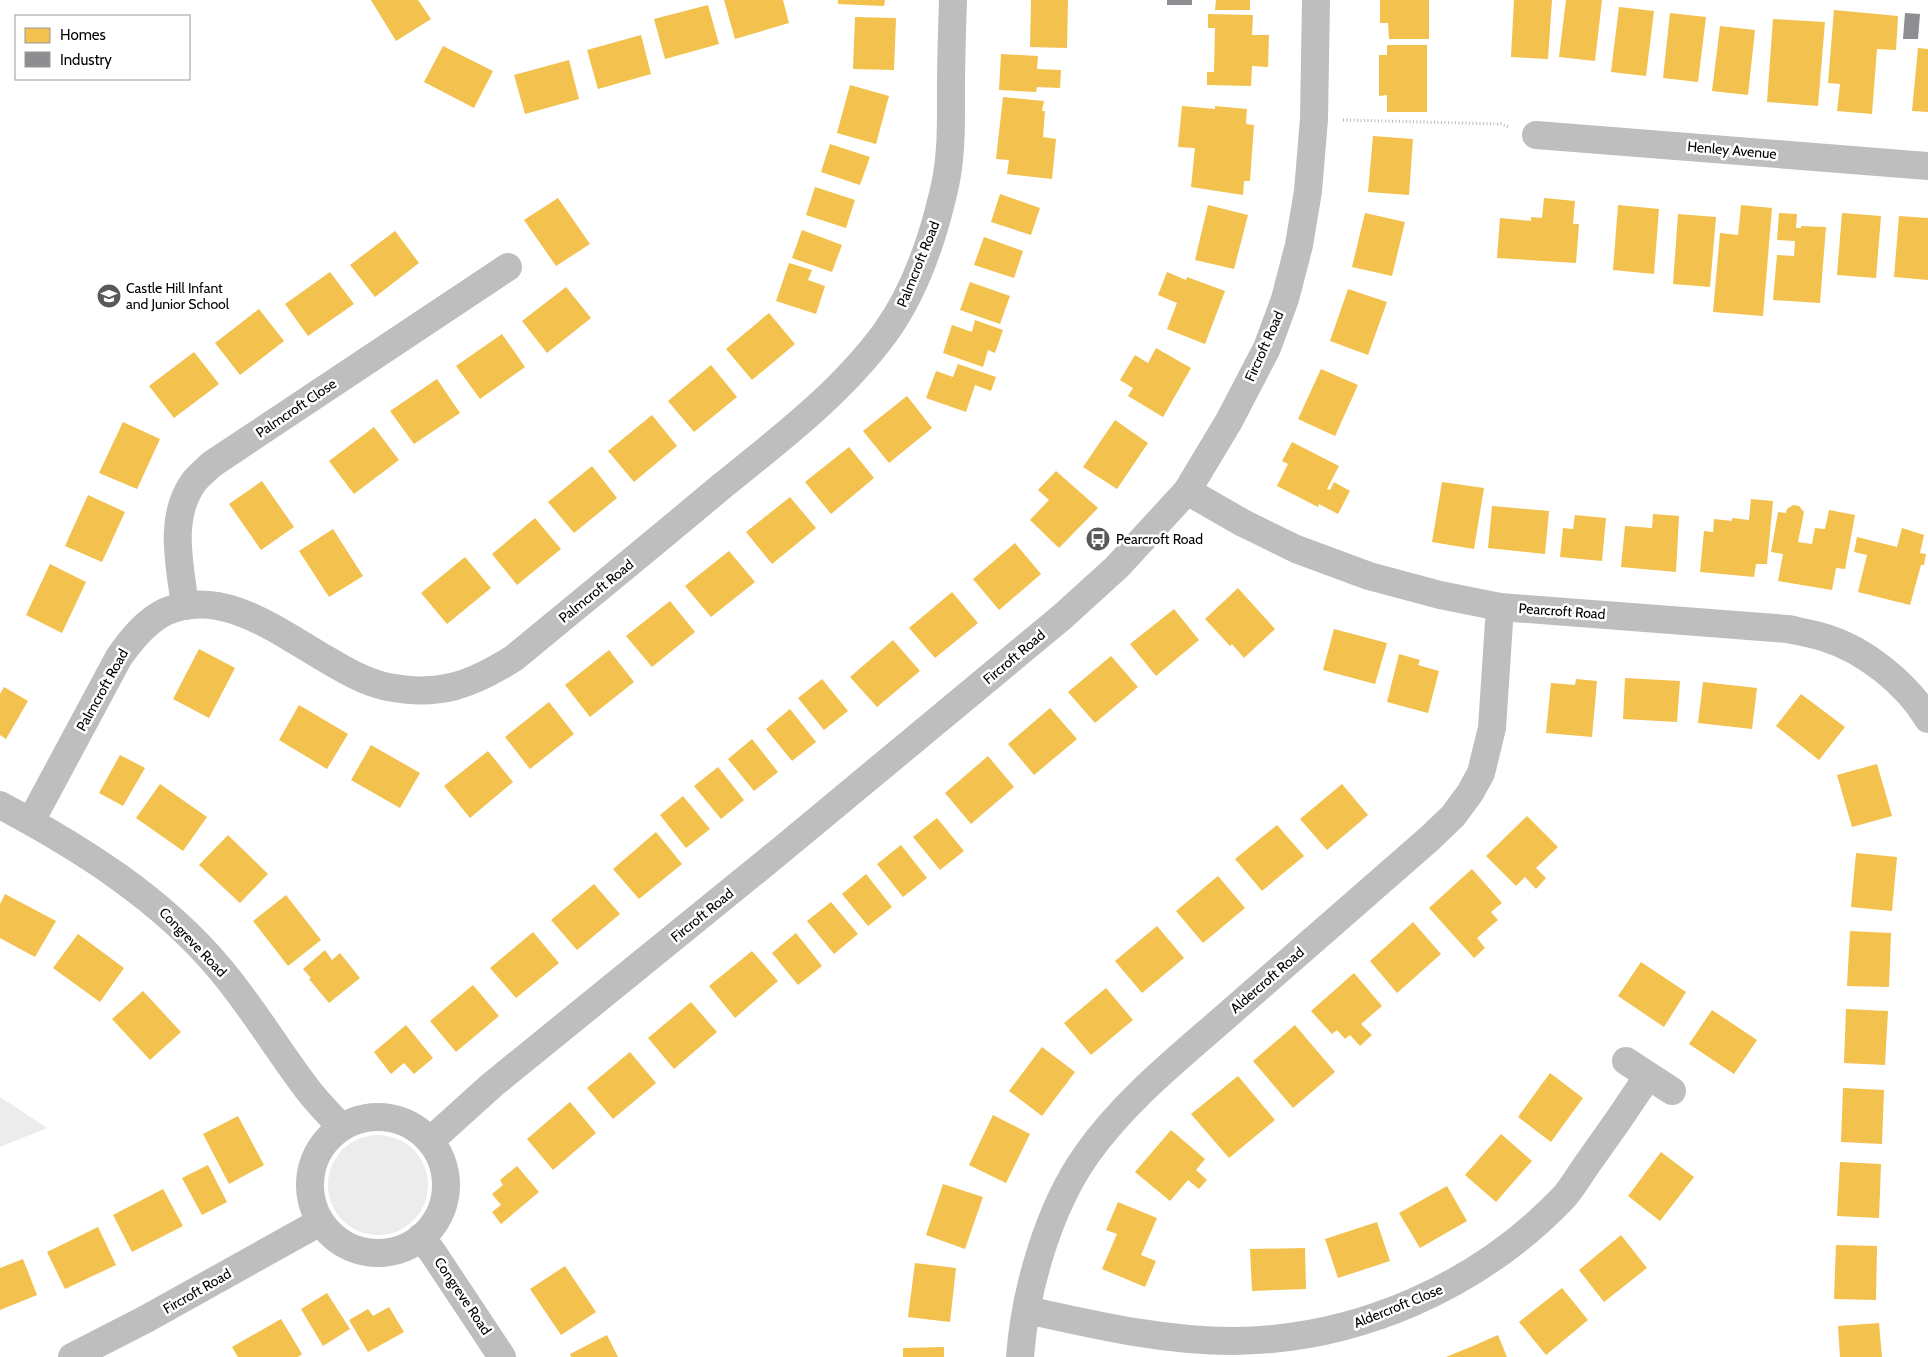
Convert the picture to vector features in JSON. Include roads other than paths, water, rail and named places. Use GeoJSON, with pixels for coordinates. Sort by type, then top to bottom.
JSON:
{"type":"FeatureCollection","features":[{"type":"Feature","properties":{"kind":"street","name":"Palmcroft Road"},"geometry":{"type":"LineString","coordinates":[[31,821],[119,657],[132,639],[164,612],[185,606],[204,605],[226,608],[251,616],[339,668],[362,679],[387,687],[407,690],[449,688],[469,683],[492,672],[514,658],[779,440],[857,367],[885,332],[898,312],[928,248],[944,191],[951,136],[953,0]]}},
{"type":"Feature","properties":{"kind":"street","name":"Fircroft Road"},"geometry":{"type":"LineString","coordinates":[[430,1141],[492,1085],[788,845],[1062,617],[1117,567],[1186,491],[1230,421],[1267,348],[1285,299],[1299,245],[1308,191],[1314,119],[1316,0]]}},
{"type":"Feature","properties":{"kind":"street","name":"Henley Avenue"},"geometry":{"type":"LineString","coordinates":[[1536,135],[1928,166]]}},
{"type":"Feature","properties":{"kind":"street","name":"Palmcroft Close"},"geometry":{"type":"LineString","coordinates":[[185,606],[178,554],[178,522],[182,501],[194,481],[212,464],[228,453],[508,267]]}},
{"type":"Feature","properties":{"kind":"street","name":"Pearcroft Road"},"geometry":{"type":"LineString","coordinates":[[1186,491],[1243,523],[1296,549],[1369,576],[1440,595],[1500,607],[1788,629],[1828,638],[1864,656],[1897,681],[1928,719]]}},
{"type":"Feature","properties":{"kind":"street","name":"Aldercroft Road"},"geometry":{"type":"LineString","coordinates":[[1020,1357],[1034,1274],[1045,1234],[1081,1163],[1106,1130],[1133,1100],[1186,1051],[1428,840],[1452,816],[1470,793],[1481,773],[1492,728],[1500,607]]}},
{"type":"Feature","properties":{"kind":"street","name":"Congreve Road"},"geometry":{"type":"LineString","coordinates":[[0,805],[31,821],[110,871],[174,920],[221,970],[247,1003],[309,1091],[341,1127]]}},
{"type":"Feature","properties":{"kind":"street"},"geometry":{"type":"LineString","coordinates":[[1626,1061],[1672,1092]]}},
{"type":"Feature","properties":{"kind":"street","name":"Aldercroft Close"},"geometry":{"type":"LineString","coordinates":[[1027,1310],[1131,1332],[1182,1338],[1233,1340],[1277,1338],[1323,1332],[1366,1321],[1453,1283],[1496,1257],[1531,1227],[1565,1196],[1648,1076]]}},
{"type":"Feature","properties":{"kind":"street"},"geometry":{"type":"LineString","coordinates":[[378,1116],[398,1119],[415,1128],[430,1141],[440,1156],[445,1173],[446,1191],[442,1208],[434,1224],[421,1237],[405,1247],[387,1252],[367,1252],[349,1247],[333,1236],[320,1222],[312,1206],[309,1188],[311,1170],[317,1154],[327,1138],[341,1127],[359,1119],[378,1116]]}},
{"type":"Feature","properties":{"kind":"street","name":"Fircroft Road"},"geometry":{"type":"LineString","coordinates":[[72,1357],[146,1319],[320,1222]]}},
{"type":"Feature","properties":{"kind":"street","name":"Congreve Road"},"geometry":{"type":"LineString","coordinates":[[421,1237],[434,1253],[502,1357]]}},
{"type":"Feature","properties":{"kind":"place","name":"Castle Hill Infant and Junior School"},"geometry":{"type":"Point","coordinates":[109,296]}},
{"type":"Feature","properties":{"kind":"place","name":"Pearcroft Road"},"geometry":{"type":"Point","coordinates":[1098,539]}}]}
